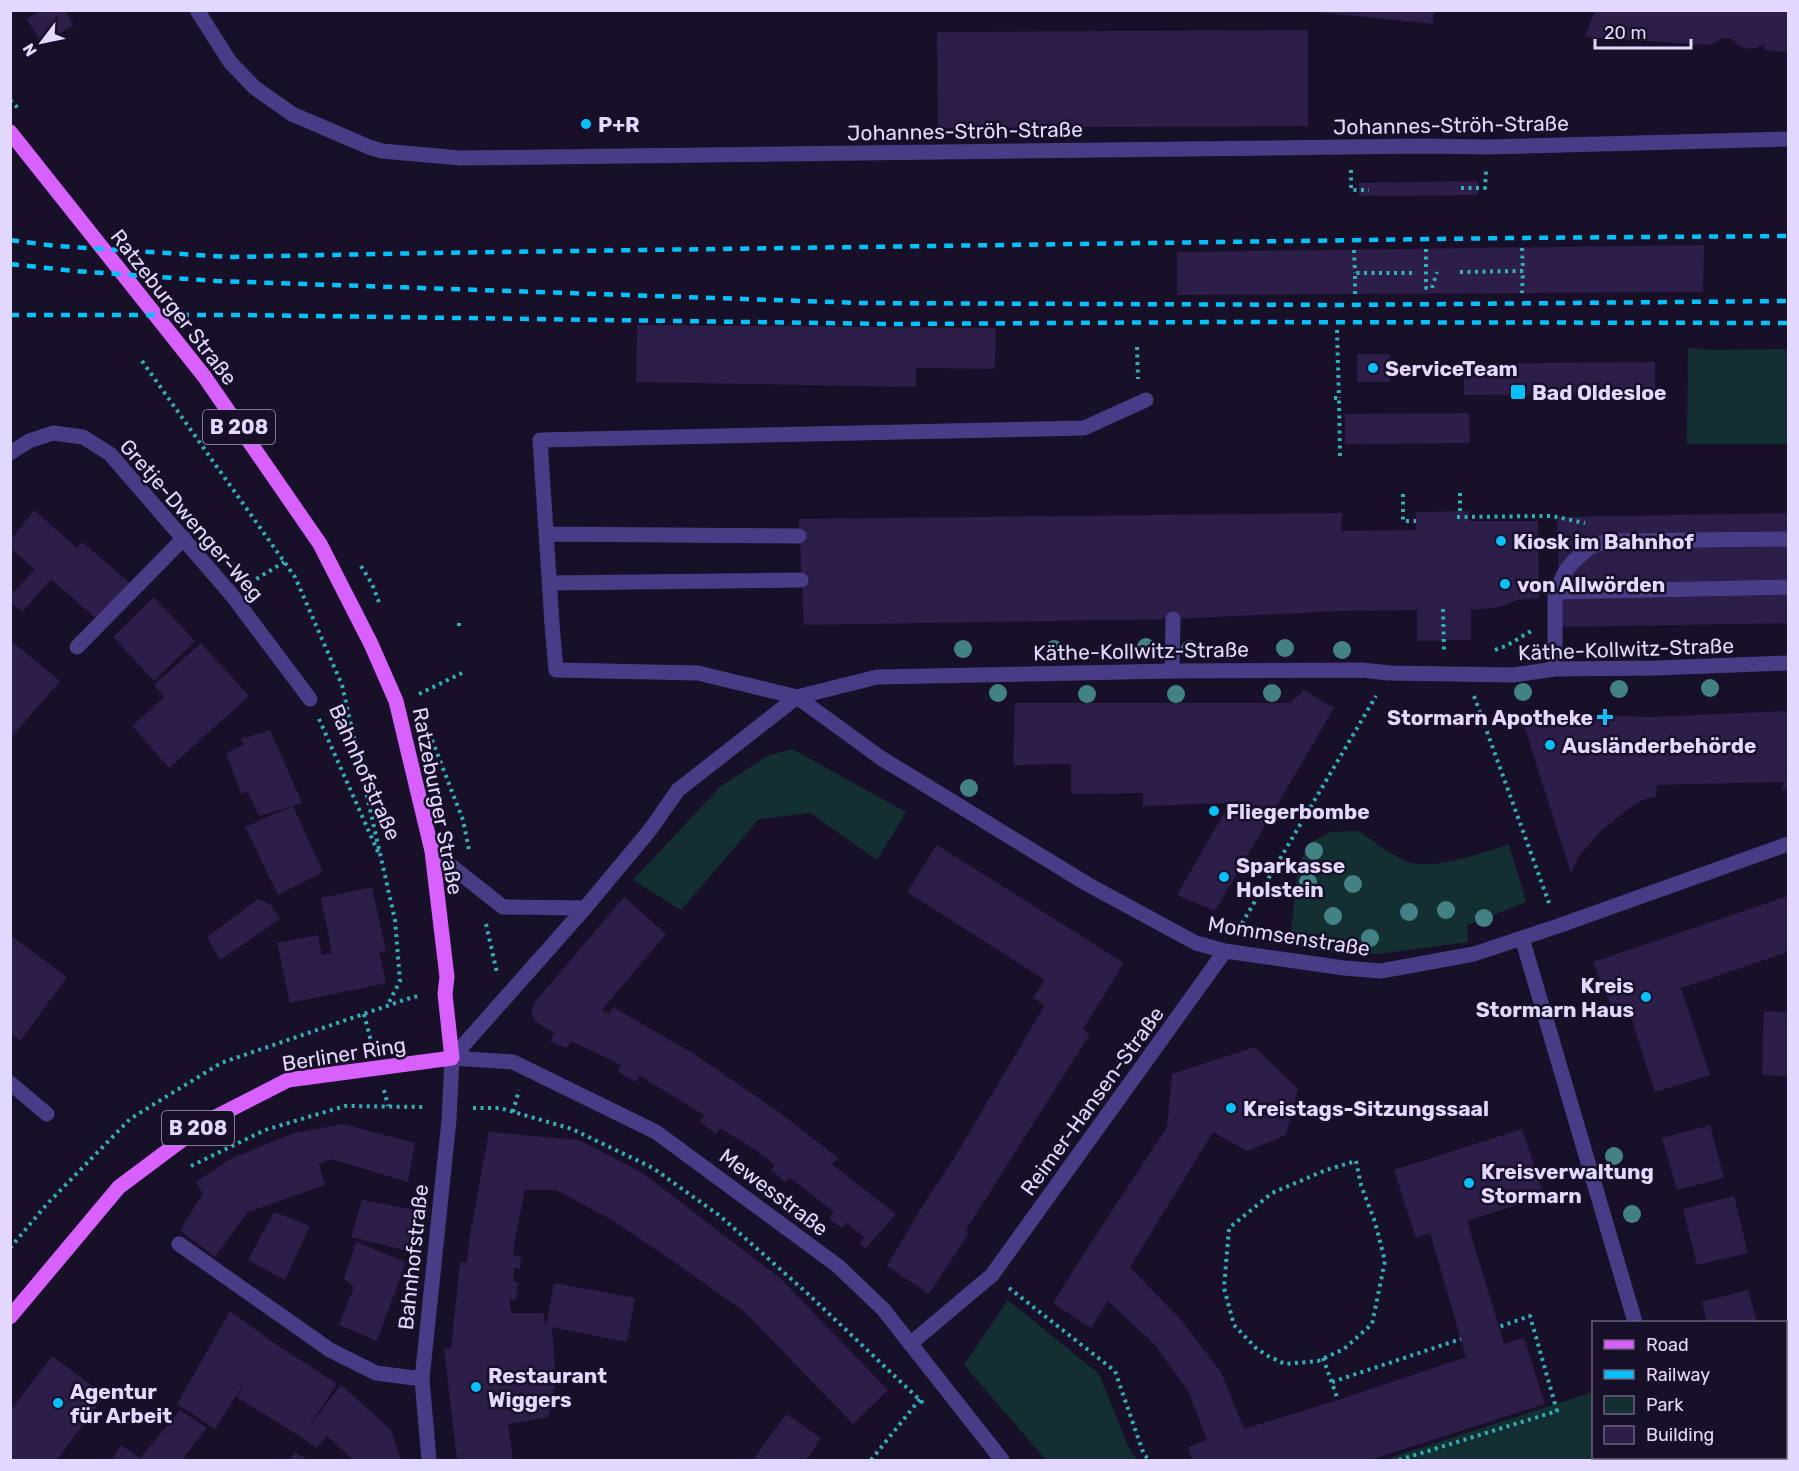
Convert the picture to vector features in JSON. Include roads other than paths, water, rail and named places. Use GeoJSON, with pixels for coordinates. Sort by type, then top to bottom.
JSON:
{"type":"FeatureCollection","features":[{"type":"Feature","properties":{"kind":"main road","name":"Ratzeburger Straße"},"geometry":{"type":"LineString","coordinates":[[10,132],[204,376],[320,544],[371,644],[396,701],[432,851],[447,977],[445,994],[452,1058]]}},
{"type":"Feature","properties":{"kind":"main road","name":"Berliner Ring"},"geometry":{"type":"LineString","coordinates":[[10,1317],[119,1187],[206,1122],[288,1080],[452,1058]]}},
{"type":"Feature","properties":{"kind":"street","name":"Johannes-Ströh-Straße"},"geometry":{"type":"LineString","coordinates":[[197,10],[230,62],[255,88],[292,114],[382,151],[460,158],[1486,147],[1788,139]]}},
{"type":"Feature","properties":{"kind":"street"},"geometry":{"type":"LineString","coordinates":[[797,697],[698,674],[556,670],[540,440],[1084,428],[1146,400]]}},
{"type":"Feature","properties":{"kind":"street","name":"Gretje-Dwenger-Weg"},"geometry":{"type":"LineString","coordinates":[[10,453],[29,441],[53,433],[83,437],[110,454],[231,594],[310,699]]}},
{"type":"Feature","properties":{"kind":"street"},"geometry":{"type":"LineString","coordinates":[[546,534],[799,536]]}},
{"type":"Feature","properties":{"kind":"street"},"geometry":{"type":"LineString","coordinates":[[77,647],[184,538]]}},
{"type":"Feature","properties":{"kind":"street"},"geometry":{"type":"LineString","coordinates":[[1556,669],[1555,591],[1566,570],[1590,547],[1607,542],[1788,539]]}},
{"type":"Feature","properties":{"kind":"street"},"geometry":{"type":"LineString","coordinates":[[550,583],[801,580]]}},
{"type":"Feature","properties":{"kind":"street"},"geometry":{"type":"LineString","coordinates":[[1555,591],[1788,587]]}},
{"type":"Feature","properties":{"kind":"street"},"geometry":{"type":"LineString","coordinates":[[1172,671],[1173,619]]}},
{"type":"Feature","properties":{"kind":"street","name":"Käthe-Kollwitz-Straße"},"geometry":{"type":"LineString","coordinates":[[452,1058],[585,908],[650,830],[678,790],[797,697],[877,677],[1362,670],[1389,673],[1513,675],[1556,669],[1788,663]]}},
{"type":"Feature","properties":{"kind":"street","name":"Mommsenstraße"},"geometry":{"type":"LineString","coordinates":[[797,697],[881,758],[1088,884],[1196,943],[1225,951],[1381,972],[1474,954],[1788,844]]}},
{"type":"Feature","properties":{"kind":"street"},"geometry":{"type":"LineString","coordinates":[[432,851],[503,907],[585,908]]}},
{"type":"Feature","properties":{"kind":"street"},"geometry":{"type":"LineString","coordinates":[[1522,938],[1634,1321]]}},
{"type":"Feature","properties":{"kind":"street","name":"Reimer-Hansen-Straße"},"geometry":{"type":"LineString","coordinates":[[910,1344],[992,1275],[1225,951]]}},
{"type":"Feature","properties":{"kind":"street","name":"Mewesstraße"},"geometry":{"type":"LineString","coordinates":[[452,1058],[513,1062],[656,1132],[838,1266],[883,1308],[1002,1461]]}},
{"type":"Feature","properties":{"kind":"street","name":"Bahnhofstraße"},"geometry":{"type":"LineString","coordinates":[[429,1461],[422,1379],[449,1114],[452,1058]]}},
{"type":"Feature","properties":{"kind":"street"},"geometry":{"type":"LineString","coordinates":[[10,1083],[47,1114]]}},
{"type":"Feature","properties":{"kind":"street"},"geometry":{"type":"LineString","coordinates":[[179,1244],[330,1350],[376,1373],[422,1379]]}},
{"type":"Feature","properties":{"kind":"railway"},"geometry":{"type":"LineString","coordinates":[[10,240],[56,246],[229,257],[1788,236]]}},
{"type":"Feature","properties":{"kind":"railway"},"geometry":{"type":"LineString","coordinates":[[10,264],[216,281],[861,303],[1342,305],[1788,301]]}},
{"type":"Feature","properties":{"kind":"railway"},"geometry":{"type":"LineString","coordinates":[[10,315],[243,315],[894,324],[1788,323]]}},
{"type":"Feature","properties":{"kind":"place","name":"P+R"},"geometry":{"type":"Point","coordinates":[586,124]}},
{"type":"Feature","properties":{"kind":"place","name":"ServiceTeam"},"geometry":{"type":"Point","coordinates":[1373,368]}},
{"type":"Feature","properties":{"kind":"place","name":"Bad Oldesloe"},"geometry":{"type":"Point","coordinates":[1518,392]}},
{"type":"Feature","properties":{"kind":"place","name":"Kiosk im Bahnhof"},"geometry":{"type":"Point","coordinates":[1501,541]}},
{"type":"Feature","properties":{"kind":"place","name":"von Allwörden"},"geometry":{"type":"Point","coordinates":[1505,584]}},
{"type":"Feature","properties":{"kind":"place","name":"Stormarn Apotheke"},"geometry":{"type":"Point","coordinates":[1605,717]}},
{"type":"Feature","properties":{"kind":"place","name":"Ausländerbehörde"},"geometry":{"type":"Point","coordinates":[1550,745]}},
{"type":"Feature","properties":{"kind":"place","name":"Fliegerbombe"},"geometry":{"type":"Point","coordinates":[1214,811]}},
{"type":"Feature","properties":{"kind":"place","name":"Sparkasse Holstein"},"geometry":{"type":"Point","coordinates":[1224,877]}},
{"type":"Feature","properties":{"kind":"place","name":"Kreis Stormarn Haus"},"geometry":{"type":"Point","coordinates":[1646,997]}},
{"type":"Feature","properties":{"kind":"place","name":"Kreistags-Sitzungssaal"},"geometry":{"type":"Point","coordinates":[1231,1108]}},
{"type":"Feature","properties":{"kind":"place","name":"Kreisverwaltung Stormarn"},"geometry":{"type":"Point","coordinates":[1469,1183]}},
{"type":"Feature","properties":{"kind":"place","name":"Restaurant Wiggers"},"geometry":{"type":"Point","coordinates":[476,1387]}},
{"type":"Feature","properties":{"kind":"place","name":"Agentur für Arbeit"},"geometry":{"type":"Point","coordinates":[58,1403]}}]}
